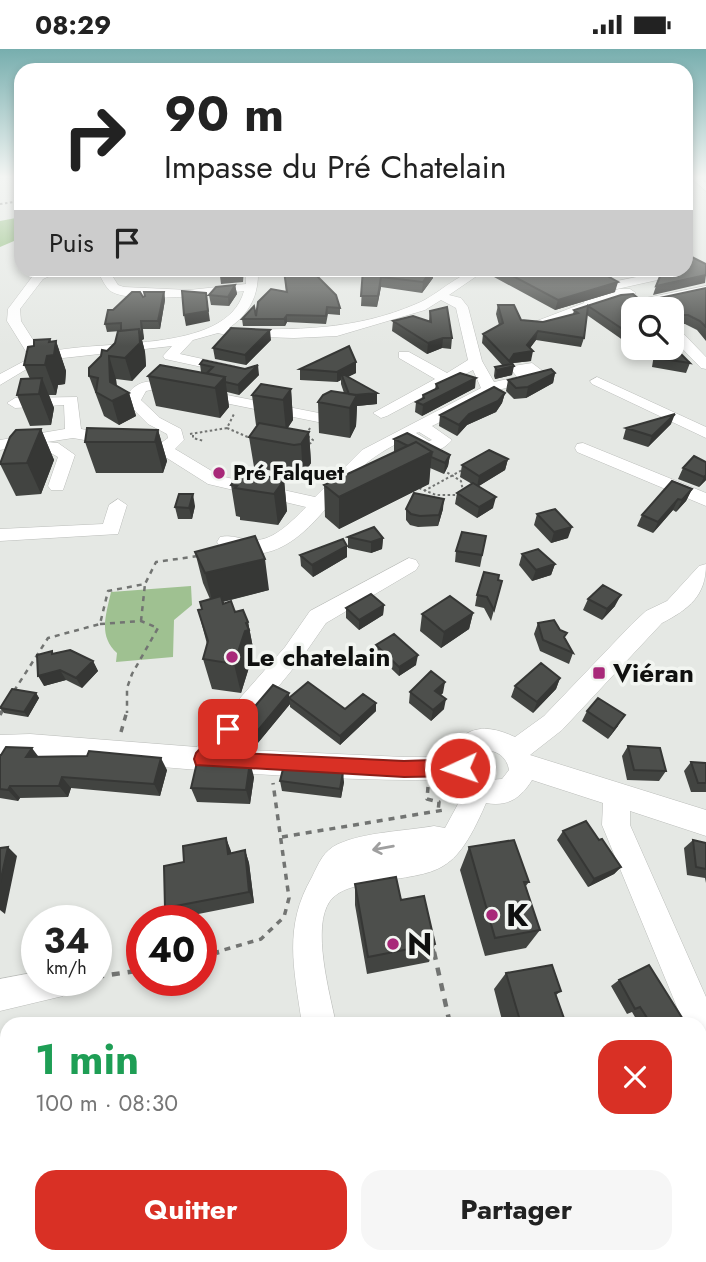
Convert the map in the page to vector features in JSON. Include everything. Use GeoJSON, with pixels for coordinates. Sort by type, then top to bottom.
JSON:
{"type":"FeatureCollection","features":[{"type":"Feature","properties":{"kind":"street"},"geometry":{"type":"LineString","coordinates":[[38,277],[13,309],[14,321],[38,359]]}},
{"type":"Feature","properties":{"kind":"street"},"geometry":{"type":"LineString","coordinates":[[107,277],[114,288],[122,291],[189,294],[252,287]]}},
{"type":"Feature","properties":{"kind":"street"},"geometry":{"type":"LineString","coordinates":[[1,379],[38,359],[65,353],[186,340],[218,329],[240,313],[250,298],[252,277]]}},
{"type":"Feature","properties":{"kind":"street"},"geometry":{"type":"LineString","coordinates":[[218,329],[244,333],[337,333],[414,310],[441,296],[455,277]]}},
{"type":"Feature","properties":{"kind":"street"},"geometry":{"type":"LineString","coordinates":[[635,297],[613,282],[648,277]]}},
{"type":"Feature","properties":{"kind":"street"},"geometry":{"type":"LineString","coordinates":[[659,297],[706,290]]}},
{"type":"Feature","properties":{"kind":"street"},"geometry":{"type":"LineString","coordinates":[[441,296],[457,301],[462,307],[475,361],[489,388]]}},
{"type":"Feature","properties":{"kind":"street"},"geometry":{"type":"LineString","coordinates":[[540,320],[621,298]]}},
{"type":"Feature","properties":{"kind":"street"},"geometry":{"type":"LineString","coordinates":[[684,335],[700,337]]}},
{"type":"Feature","properties":{"kind":"street"},"geometry":{"type":"LineString","coordinates":[[186,340],[170,356],[247,372]]}},
{"type":"Feature","properties":{"kind":"street"},"geometry":{"type":"LineString","coordinates":[[684,342],[706,365]]}},
{"type":"Feature","properties":{"kind":"street"},"geometry":{"type":"LineString","coordinates":[[382,413],[470,367],[475,361]]}},
{"type":"Feature","properties":{"kind":"street"},"geometry":{"type":"LineString","coordinates":[[227,542],[255,547],[264,545],[300,524],[347,469],[380,447],[483,395],[489,388],[526,378]]}},
{"type":"Feature","properties":{"kind":"street"},"geometry":{"type":"LineString","coordinates":[[597,381],[706,433]]}},
{"type":"Feature","properties":{"kind":"street"},"geometry":{"type":"LineString","coordinates":[[164,449],[185,434],[135,405],[133,397],[141,388],[156,385],[320,417]]}},
{"type":"Feature","properties":{"kind":"street"},"geometry":{"type":"LineString","coordinates":[[607,394],[706,439]]}},
{"type":"Feature","properties":{"kind":"street"},"geometry":{"type":"LineString","coordinates":[[15,403],[72,400],[73,433]]}},
{"type":"Feature","properties":{"kind":"street"},"geometry":{"type":"LineString","coordinates":[[0,445],[73,433],[164,449],[214,480],[318,504]]}},
{"type":"Feature","properties":{"kind":"street"},"geometry":{"type":"LineString","coordinates":[[0,454],[42,447],[61,449],[67,454],[57,486]]}},
{"type":"Feature","properties":{"kind":"street"},"geometry":{"type":"LineString","coordinates":[[583,448],[706,501]]}},
{"type":"Feature","properties":{"kind":"street"},"geometry":{"type":"LineString","coordinates":[[0,535],[111,530],[118,505]]}},
{"type":"Feature","properties":{"kind":"street"},"geometry":{"type":"LineString","coordinates":[[203,759],[293,653],[322,608],[409,565]]}},
{"type":"Feature","properties":{"kind":"street"},"geometry":{"type":"LineString","coordinates":[[703,580],[674,607],[654,617],[640,630],[518,758],[519,781],[513,787],[497,793],[479,789],[466,779],[460,768],[462,751],[467,745],[481,739],[496,740],[518,758],[616,795],[706,823]]}},
{"type":"Feature","properties":{"kind":"street"},"geometry":{"type":"LineString","coordinates":[[0,745],[203,759],[460,768]]}},
{"type":"Feature","properties":{"kind":"street"},"geometry":{"type":"LineString","coordinates":[[318,1017],[307,924],[310,907],[321,888],[342,876],[432,859],[442,853],[450,825],[479,789]]}},
{"type":"Feature","properties":{"kind":"street"},"geometry":{"type":"LineString","coordinates":[[616,795],[616,825],[698,1017]]}},
{"type":"Feature","properties":{"kind":"street"},"geometry":{"type":"LineString","coordinates":[[0,995],[21,991]]}},
{"type":"Feature","properties":{"kind":"lane"},"geometry":{"type":"LineString","coordinates":[[404,355],[446,379]]}},
{"type":"Feature","properties":{"kind":"path"},"geometry":{"type":"LineString","coordinates":[[228,428],[234,414]]}},
{"type":"Feature","properties":{"kind":"path"},"geometry":{"type":"LineString","coordinates":[[307,449],[313,440],[306,435],[320,417]]}},
{"type":"Feature","properties":{"kind":"path"},"geometry":{"type":"LineString","coordinates":[[185,434],[228,428],[260,440]]}},
{"type":"Feature","properties":{"kind":"path"},"geometry":{"type":"LineString","coordinates":[[185,434],[204,440]]}},
{"type":"Feature","properties":{"kind":"path"},"geometry":{"type":"LineString","coordinates":[[424,491],[470,465]]}},
{"type":"Feature","properties":{"kind":"path"},"geometry":{"type":"LineString","coordinates":[[419,488],[441,496],[460,494],[463,485],[453,475],[439,468]]}},
{"type":"Feature","properties":{"kind":"path"},"geometry":{"type":"LineString","coordinates":[[141,621],[145,583],[152,566],[156,562],[205,555]]}},
{"type":"Feature","properties":{"kind":"path"},"geometry":{"type":"LineString","coordinates":[[100,624],[108,591],[145,583]]}},
{"type":"Feature","properties":{"kind":"path"},"geometry":{"type":"LineString","coordinates":[[0,715],[48,638],[100,624],[141,621],[157,626],[158,631],[140,656],[130,679],[127,722],[113,751]]}},
{"type":"Feature","properties":{"kind":"path"},"geometry":{"type":"LineString","coordinates":[[217,952],[261,939],[279,925],[284,917],[289,898],[270,761]]}},
{"type":"Feature","properties":{"kind":"path"},"geometry":{"type":"LineString","coordinates":[[282,837],[450,825],[439,802],[427,799],[430,769]]}},
{"type":"Feature","properties":{"kind":"path"},"geometry":{"type":"LineString","coordinates":[[432,945],[448,1017]]}},
{"type":"Feature","properties":{"kind":"green space"},"geometry":{"type":"Polygon","coordinates":[[[0,233],[14,233],[14,241],[0,247],[0,233]]]}},
{"type":"Feature","properties":{"kind":"green space"},"geometry":{"type":"Polygon","coordinates":[[[191,586],[192,605],[174,620],[173,657],[116,662],[117,653],[107,640],[105,632],[111,592],[191,586]]]}},
{"type":"Feature","properties":{"kind":"building"},"geometry":{"type":"Polygon","coordinates":[[[693,258],[706,264],[706,275],[656,286],[660,277],[693,277],[693,258]]]}},
{"type":"Feature","properties":{"kind":"building"},"geometry":{"type":"Polygon","coordinates":[[[285,277],[318,277],[336,295],[340,308],[327,307],[326,316],[287,315],[284,319],[242,319],[254,306],[256,316],[258,302],[271,289],[287,292],[285,277]]]}},
{"type":"Feature","properties":{"kind":"building"},"geometry":{"type":"Polygon","coordinates":[[[362,277],[381,277],[378,296],[361,296],[362,277]]]}},
{"type":"Feature","properties":{"kind":"building"},"geometry":{"type":"Polygon","coordinates":[[[381,277],[426,277],[423,282],[381,277]]]}},
{"type":"Feature","properties":{"kind":"building"},"geometry":{"type":"Polygon","coordinates":[[[515,277],[609,277],[618,282],[558,300],[515,277]]]}},
{"type":"Feature","properties":{"kind":"building"},"geometry":{"type":"Polygon","coordinates":[[[235,285],[228,297],[209,295],[216,287],[235,285]]]}},
{"type":"Feature","properties":{"kind":"building"},"geometry":{"type":"Polygon","coordinates":[[[706,288],[706,327],[700,321],[684,315],[684,297],[664,297],[706,288]]]}},
{"type":"Feature","properties":{"kind":"building"},"geometry":{"type":"Polygon","coordinates":[[[182,291],[206,293],[208,311],[184,315],[182,291]]]}},
{"type":"Feature","properties":{"kind":"building"},"geometry":{"type":"Polygon","coordinates":[[[132,292],[140,292],[143,297],[144,292],[164,292],[158,321],[141,321],[142,331],[139,332],[139,329],[121,331],[121,323],[105,324],[108,310],[113,310],[132,292]]]}},
{"type":"Feature","properties":{"kind":"building"},"geometry":{"type":"Polygon","coordinates":[[[633,294],[637,297],[621,297],[621,328],[588,306],[584,338],[538,331],[527,345],[533,351],[514,354],[510,360],[514,366],[497,370],[495,367],[512,364],[483,334],[503,323],[498,305],[514,305],[521,320],[543,322],[578,313],[574,310],[621,295],[633,294]]]}},
{"type":"Feature","properties":{"kind":"building"},"geometry":{"type":"Polygon","coordinates":[[[447,307],[452,338],[428,343],[393,321],[413,316],[431,322],[430,311],[447,307]]]}},
{"type":"Feature","properties":{"kind":"building"},"geometry":{"type":"Polygon","coordinates":[[[231,328],[270,330],[245,355],[213,348],[231,328]]]}},
{"type":"Feature","properties":{"kind":"building"},"geometry":{"type":"Polygon","coordinates":[[[139,329],[140,343],[125,358],[109,356],[110,382],[129,393],[112,401],[96,392],[98,378],[89,376],[89,368],[101,356],[102,350],[107,351],[115,343],[118,331],[139,329]]]}},
{"type":"Feature","properties":{"kind":"building"},"geometry":{"type":"Polygon","coordinates":[[[50,339],[49,342],[56,341],[54,355],[47,356],[45,365],[24,365],[28,347],[34,346],[34,340],[50,339]]]}},
{"type":"Feature","properties":{"kind":"building"},"geometry":{"type":"Polygon","coordinates":[[[349,346],[356,362],[337,372],[300,369],[349,346]]]}},
{"type":"Feature","properties":{"kind":"building"},"geometry":{"type":"Polygon","coordinates":[[[203,360],[245,369],[258,365],[238,385],[225,382],[225,377],[207,373],[213,367],[200,364],[203,360]]]}},
{"type":"Feature","properties":{"kind":"building"},"geometry":{"type":"Polygon","coordinates":[[[160,365],[225,377],[215,388],[148,376],[160,365]]]}},
{"type":"Feature","properties":{"kind":"building"},"geometry":{"type":"Polygon","coordinates":[[[551,369],[555,373],[528,387],[516,388],[508,380],[551,369]]]}},
{"type":"Feature","properties":{"kind":"building"},"geometry":{"type":"Polygon","coordinates":[[[341,373],[377,393],[349,394],[341,373]]]}},
{"type":"Feature","properties":{"kind":"building"},"geometry":{"type":"Polygon","coordinates":[[[460,373],[476,378],[423,405],[416,402],[424,398],[423,395],[438,388],[436,384],[460,373]]]}},
{"type":"Feature","properties":{"kind":"building"},"geometry":{"type":"Polygon","coordinates":[[[42,378],[39,394],[17,395],[21,379],[42,378]]]}},
{"type":"Feature","properties":{"kind":"building"},"geometry":{"type":"Polygon","coordinates":[[[261,384],[291,389],[283,400],[252,395],[261,384]]]}},
{"type":"Feature","properties":{"kind":"building"},"geometry":{"type":"Polygon","coordinates":[[[494,387],[505,393],[498,401],[469,414],[459,425],[440,415],[494,387]]]}},
{"type":"Feature","properties":{"kind":"building"},"geometry":{"type":"Polygon","coordinates":[[[331,391],[357,395],[350,408],[318,402],[323,395],[331,391]]]}},
{"type":"Feature","properties":{"kind":"building"},"geometry":{"type":"Polygon","coordinates":[[[675,414],[652,436],[626,428],[675,414]]]}},
{"type":"Feature","properties":{"kind":"building"},"geometry":{"type":"Polygon","coordinates":[[[259,423],[309,432],[301,444],[294,445],[249,437],[259,423]]]}},
{"type":"Feature","properties":{"kind":"building"},"geometry":{"type":"Polygon","coordinates":[[[87,428],[158,430],[155,442],[85,442],[87,428]]]}},
{"type":"Feature","properties":{"kind":"building"},"geometry":{"type":"Polygon","coordinates":[[[41,429],[27,463],[0,464],[10,437],[16,430],[41,429]]]}},
{"type":"Feature","properties":{"kind":"building"},"geometry":{"type":"Polygon","coordinates":[[[407,433],[450,455],[445,463],[431,457],[432,452],[416,442],[408,446],[394,439],[407,433]]]}},
{"type":"Feature","properties":{"kind":"building"},"geometry":{"type":"Polygon","coordinates":[[[416,442],[432,452],[339,497],[324,485],[416,442]]]}},
{"type":"Feature","properties":{"kind":"building"},"geometry":{"type":"Polygon","coordinates":[[[489,450],[508,459],[479,476],[462,465],[489,450]]]}},
{"type":"Feature","properties":{"kind":"building"},"geometry":{"type":"Polygon","coordinates":[[[694,456],[706,462],[704,477],[683,468],[694,456]]]}},
{"type":"Feature","properties":{"kind":"building"},"geometry":{"type":"Polygon","coordinates":[[[241,471],[284,480],[274,494],[235,488],[237,486],[231,485],[241,471]]]}},
{"type":"Feature","properties":{"kind":"building"},"geometry":{"type":"Polygon","coordinates":[[[672,481],[692,489],[682,500],[678,499],[658,522],[642,515],[672,481]]]}},
{"type":"Feature","properties":{"kind":"building"},"geometry":{"type":"Polygon","coordinates":[[[473,483],[496,497],[479,507],[457,493],[473,483]]]}},
{"type":"Feature","properties":{"kind":"building"},"geometry":{"type":"Polygon","coordinates":[[[414,493],[444,499],[439,515],[411,514],[406,509],[414,493]]]}},
{"type":"Feature","properties":{"kind":"building"},"geometry":{"type":"Polygon","coordinates":[[[179,494],[193,494],[189,508],[175,507],[179,494]]]}},
{"type":"Feature","properties":{"kind":"building"},"geometry":{"type":"Polygon","coordinates":[[[555,509],[572,527],[554,532],[537,514],[555,509]]]}},
{"type":"Feature","properties":{"kind":"building"},"geometry":{"type":"Polygon","coordinates":[[[374,527],[383,538],[371,542],[348,537],[374,527]]]}},
{"type":"Feature","properties":{"kind":"building"},"geometry":{"type":"Polygon","coordinates":[[[462,532],[486,536],[482,555],[456,551],[462,532]]]}},
{"type":"Feature","properties":{"kind":"building"},"geometry":{"type":"Polygon","coordinates":[[[255,536],[265,559],[205,573],[195,552],[255,536]]]}},
{"type":"Feature","properties":{"kind":"building"},"geometry":{"type":"Polygon","coordinates":[[[343,539],[347,546],[312,565],[300,555],[343,539]]]}},
{"type":"Feature","properties":{"kind":"building"},"geometry":{"type":"Polygon","coordinates":[[[538,549],[555,564],[536,570],[522,554],[538,549]]]}},
{"type":"Feature","properties":{"kind":"building"},"geometry":{"type":"Polygon","coordinates":[[[484,572],[499,575],[498,580],[502,581],[494,610],[487,597],[477,595],[484,572]]]}},
{"type":"Feature","properties":{"kind":"building"},"geometry":{"type":"Polygon","coordinates":[[[603,585],[621,595],[607,609],[588,599],[603,585]]]}},
{"type":"Feature","properties":{"kind":"building"},"geometry":{"type":"Polygon","coordinates":[[[371,594],[384,605],[359,620],[346,608],[371,594]]]}},
{"type":"Feature","properties":{"kind":"building"},"geometry":{"type":"Polygon","coordinates":[[[221,596],[223,604],[231,601],[235,612],[243,610],[248,622],[246,623],[249,630],[245,631],[234,664],[203,659],[208,641],[198,610],[202,609],[200,602],[221,596]]]}},
{"type":"Feature","properties":{"kind":"building"},"geometry":{"type":"Polygon","coordinates":[[[450,596],[473,613],[444,632],[422,614],[450,596]]]}},
{"type":"Feature","properties":{"kind":"building"},"geometry":{"type":"Polygon","coordinates":[[[554,620],[560,630],[567,633],[564,637],[573,653],[543,640],[538,623],[554,620]]]}},
{"type":"Feature","properties":{"kind":"building"},"geometry":{"type":"Polygon","coordinates":[[[394,634],[418,655],[399,667],[376,645],[394,634]]]}},
{"type":"Feature","properties":{"kind":"building"},"geometry":{"type":"Polygon","coordinates":[[[70,650],[93,661],[76,678],[60,670],[38,676],[37,655],[70,650]]]}},
{"type":"Feature","properties":{"kind":"building"},"geometry":{"type":"Polygon","coordinates":[[[541,663],[560,678],[537,702],[515,686],[541,663]]]}},
{"type":"Feature","properties":{"kind":"building"},"geometry":{"type":"Polygon","coordinates":[[[431,671],[445,682],[435,691],[446,699],[433,710],[410,692],[431,671]]]}},
{"type":"Feature","properties":{"kind":"building"},"geometry":{"type":"Polygon","coordinates":[[[308,682],[345,709],[363,694],[376,703],[340,736],[289,698],[308,682]]]}},
{"type":"Feature","properties":{"kind":"building"},"geometry":{"type":"Polygon","coordinates":[[[273,685],[289,693],[255,734],[239,725],[273,685]]]}},
{"type":"Feature","properties":{"kind":"building"},"geometry":{"type":"Polygon","coordinates":[[[12,689],[36,693],[24,712],[0,708],[12,689]]]}},
{"type":"Feature","properties":{"kind":"building"},"geometry":{"type":"Polygon","coordinates":[[[598,698],[625,715],[614,729],[587,711],[598,698]]]}},
{"type":"Feature","properties":{"kind":"building"},"geometry":{"type":"Polygon","coordinates":[[[628,746],[660,748],[666,771],[634,770],[628,746]]]}},
{"type":"Feature","properties":{"kind":"building"},"geometry":{"type":"Polygon","coordinates":[[[6,747],[32,748],[26,757],[87,756],[89,751],[161,758],[154,784],[62,777],[59,786],[10,786],[8,790],[0,789],[0,755],[6,747]]]}},
{"type":"Feature","properties":{"kind":"building"},"geometry":{"type":"Polygon","coordinates":[[[198,758],[250,762],[246,790],[191,788],[198,758]]]}},
{"type":"Feature","properties":{"kind":"building"},"geometry":{"type":"Polygon","coordinates":[[[691,762],[706,763],[706,783],[698,783],[691,762]]]}},
{"type":"Feature","properties":{"kind":"building"},"geometry":{"type":"Polygon","coordinates":[[[283,769],[343,772],[340,789],[280,781],[283,769]]]}},
{"type":"Feature","properties":{"kind":"building"},"geometry":{"type":"Polygon","coordinates":[[[586,821],[621,867],[594,879],[563,831],[586,821]]]}},
{"type":"Feature","properties":{"kind":"building"},"geometry":{"type":"Polygon","coordinates":[[[226,838],[228,854],[245,850],[249,892],[181,905],[165,905],[164,866],[184,862],[183,846],[226,838]]]}},
{"type":"Feature","properties":{"kind":"building"},"geometry":{"type":"Polygon","coordinates":[[[514,840],[529,882],[524,882],[540,930],[495,938],[469,847],[514,840]]]}},
{"type":"Feature","properties":{"kind":"building"},"geometry":{"type":"Polygon","coordinates":[[[693,840],[706,843],[706,869],[696,867],[693,840]]]}},
{"type":"Feature","properties":{"kind":"building"},"geometry":{"type":"Polygon","coordinates":[[[8,847],[0,883],[0,848],[8,847]]]}},
{"type":"Feature","properties":{"kind":"building"},"geometry":{"type":"Polygon","coordinates":[[[396,877],[401,900],[424,896],[435,944],[368,957],[355,884],[396,877]]]}},
{"type":"Feature","properties":{"kind":"building"},"geometry":{"type":"Polygon","coordinates":[[[552,965],[561,991],[555,993],[564,1017],[519,1017],[506,973],[552,965]]]}},
{"type":"Feature","properties":{"kind":"building"},"geometry":{"type":"Polygon","coordinates":[[[649,965],[682,1017],[646,1017],[640,1007],[635,1009],[619,980],[649,965]]]}},
{"type":"Feature","properties":{"kind":"place","name":"Pré Falquet"},"geometry":{"type":"Point","coordinates":[219,473]}},
{"type":"Feature","properties":{"kind":"place","name":"Le chatelain"},"geometry":{"type":"Point","coordinates":[232,657]}},
{"type":"Feature","properties":{"kind":"place","name":"Viéran"},"geometry":{"type":"Point","coordinates":[599,673]}},
{"type":"Feature","properties":{"kind":"place","name":"K"},"geometry":{"type":"Point","coordinates":[492,915]}},
{"type":"Feature","properties":{"kind":"place","name":"N"},"geometry":{"type":"Point","coordinates":[393,944]}},
{"type":"Feature","properties":{"kind":"route"},"geometry":{"type":"LineString","coordinates":[[228,729],[203,759],[404,769],[460,768]]}}]}
